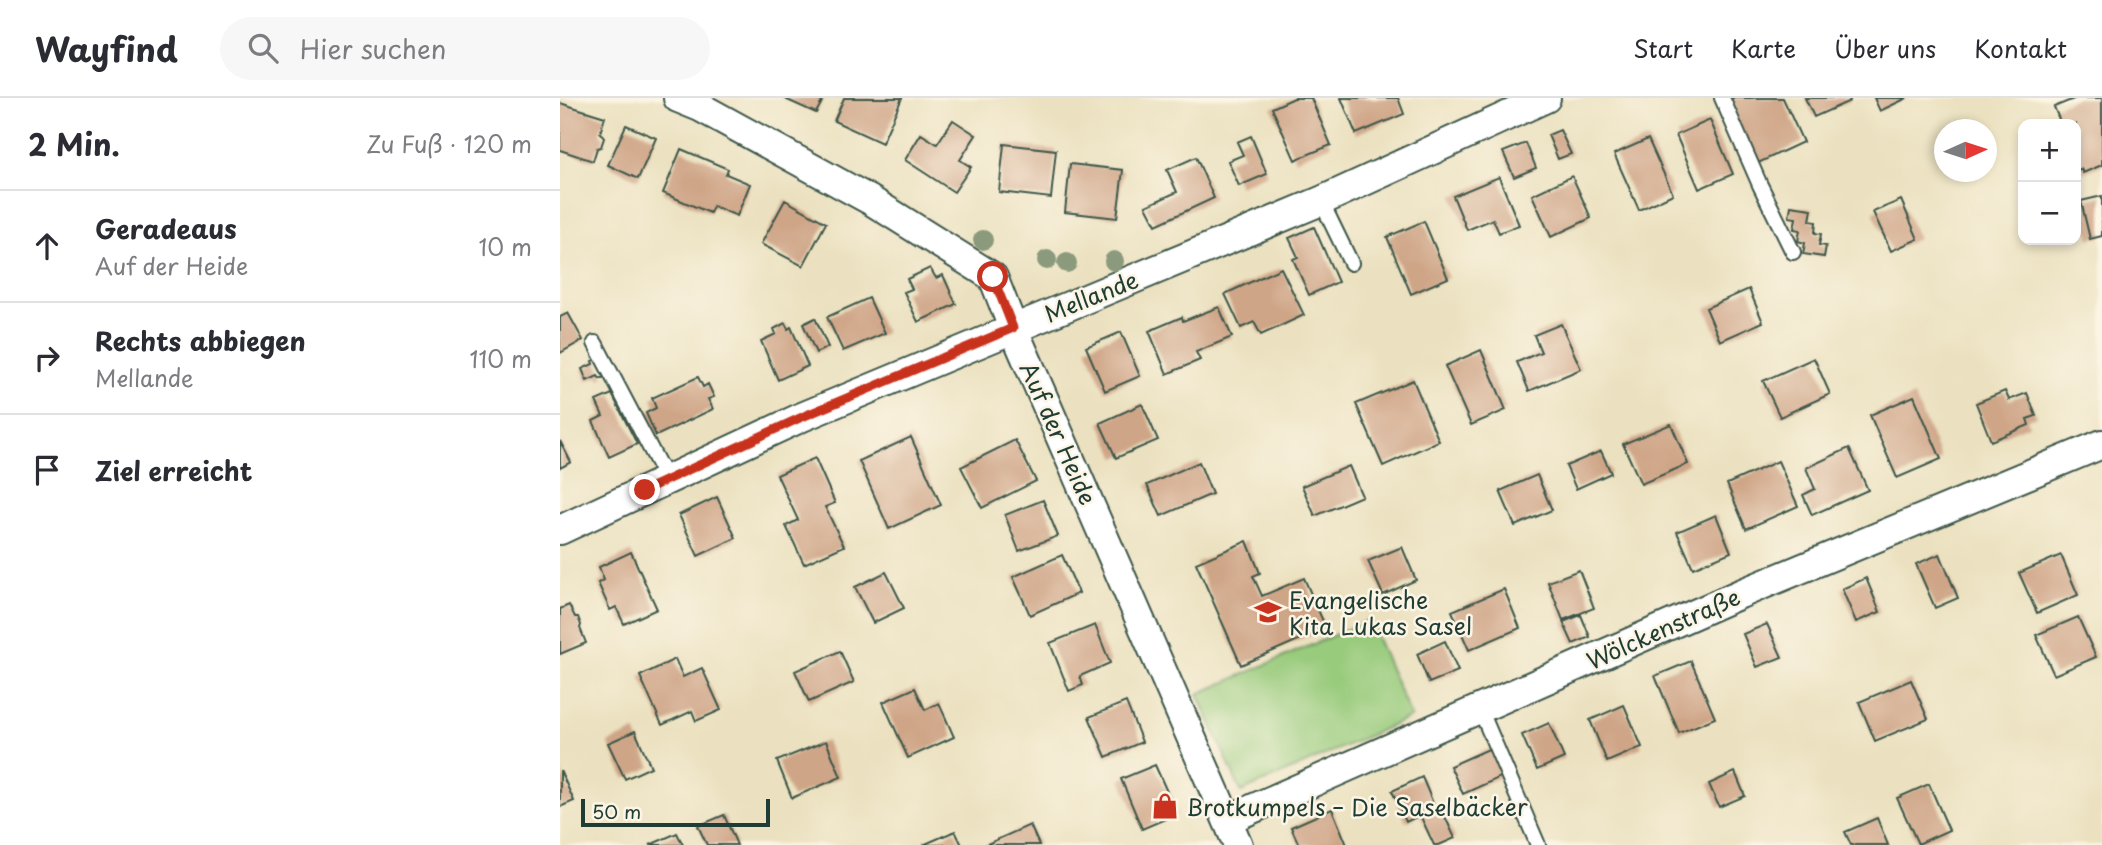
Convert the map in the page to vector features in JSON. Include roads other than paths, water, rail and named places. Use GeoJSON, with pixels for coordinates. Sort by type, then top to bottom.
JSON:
{"type":"FeatureCollection","features":[{"type":"Feature","properties":{"kind":"street","name":"Auf der Heide"},"geometry":{"type":"LineString","coordinates":[[678,98],[700,107],[870,200],[993,277],[1229,837]]}},
{"type":"Feature","properties":{"kind":"street","name":"Mellande"},"geometry":{"type":"LineString","coordinates":[[560,530],[802,417],[1321,201],[1546,98]]}},
{"type":"Feature","properties":{"kind":"street","name":"Wölckenstraße"},"geometry":{"type":"LineString","coordinates":[[1229,837],[1480,709],[1740,594],[2102,444]]}},
{"type":"Feature","properties":{"kind":"lane"},"geometry":{"type":"LineString","coordinates":[[1722,98],[1793,252]]}},
{"type":"Feature","properties":{"kind":"lane"},"geometry":{"type":"LineString","coordinates":[[1321,201],[1351,263]]}},
{"type":"Feature","properties":{"kind":"lane"},"geometry":{"type":"LineString","coordinates":[[595,344],[667,480]]}},
{"type":"Feature","properties":{"kind":"lane"},"geometry":{"type":"LineString","coordinates":[[1480,709],[1538,845]]}},
{"type":"Feature","properties":{"kind":"place","name":"Evangelische Kita Lukas Sasel"},"geometry":{"type":"Point","coordinates":[1268,612]}},
{"type":"Feature","properties":{"kind":"place","name":"Brotkumpels – Die Saselbäcker"},"geometry":{"type":"Point","coordinates":[1165,806]}}]}
